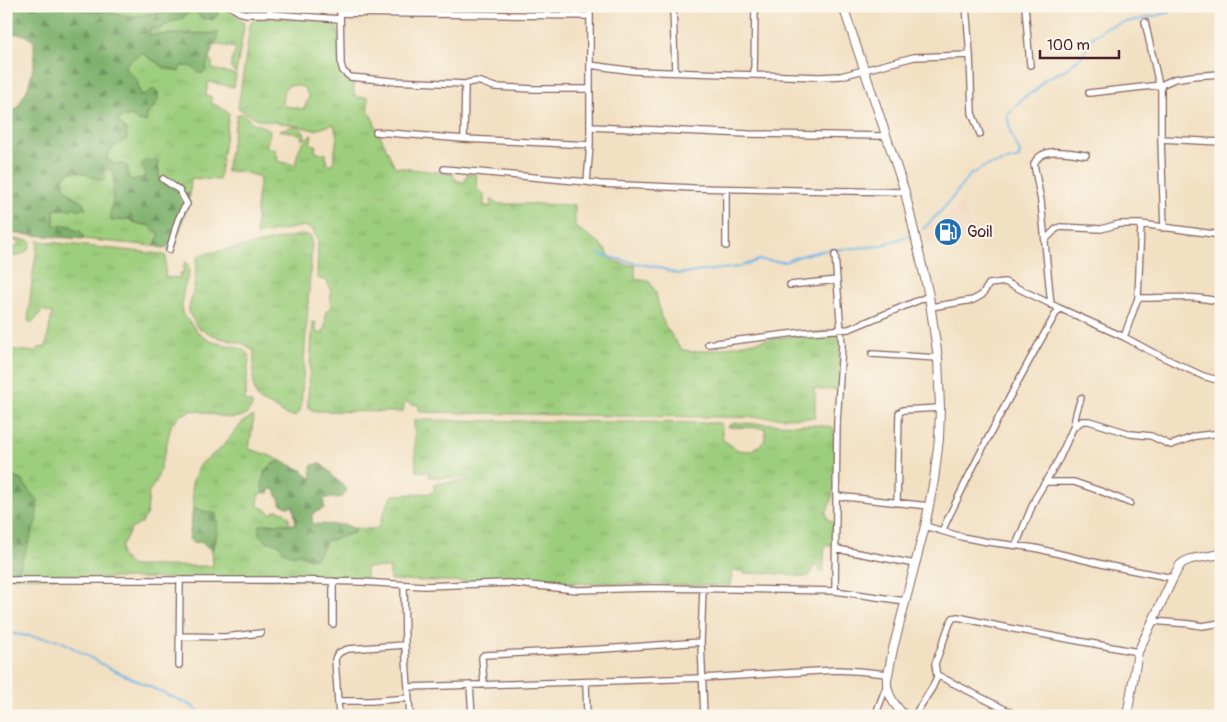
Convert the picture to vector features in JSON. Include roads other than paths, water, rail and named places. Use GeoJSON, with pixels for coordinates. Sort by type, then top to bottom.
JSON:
{"type":"FeatureCollection","features":[{"type":"Feature","properties":{"kind":"street"},"geometry":{"type":"LineString","coordinates":[[230,6],[239,12],[247,14],[341,13],[590,16]]}},
{"type":"Feature","properties":{"kind":"street"},"geometry":{"type":"LineString","coordinates":[[270,6],[270,14]]}},
{"type":"Feature","properties":{"kind":"street"},"geometry":{"type":"LineString","coordinates":[[587,182],[590,145],[590,6]]}},
{"type":"Feature","properties":{"kind":"street"},"geometry":{"type":"LineString","coordinates":[[673,6],[675,72]]}},
{"type":"Feature","properties":{"kind":"street"},"geometry":{"type":"LineString","coordinates":[[754,75],[755,6]]}},
{"type":"Feature","properties":{"kind":"street"},"geometry":{"type":"LineString","coordinates":[[843,6],[905,192],[929,296],[938,358],[939,439],[934,480],[925,526],[905,601],[887,685],[875,716]]}},
{"type":"Feature","properties":{"kind":"street"},"geometry":{"type":"LineString","coordinates":[[966,6],[972,113],[980,134]]}},
{"type":"Feature","properties":{"kind":"street"},"geometry":{"type":"LineString","coordinates":[[1024,6],[1030,65]]}},
{"type":"Feature","properties":{"kind":"street"},"geometry":{"type":"LineString","coordinates":[[341,13],[341,64],[343,71],[350,77],[465,84],[473,81],[483,82],[495,87],[589,90]]}},
{"type":"Feature","properties":{"kind":"street"},"geometry":{"type":"LineString","coordinates":[[1145,22],[1155,72],[1160,85],[1164,228]]}},
{"type":"Feature","properties":{"kind":"street"},"geometry":{"type":"LineString","coordinates":[[590,65],[629,71],[820,77],[841,76],[914,58],[970,56]]}},
{"type":"Feature","properties":{"kind":"street"},"geometry":{"type":"LineString","coordinates":[[1089,93],[1160,85],[1174,79],[1221,74]]}},
{"type":"Feature","properties":{"kind":"street"},"geometry":{"type":"LineString","coordinates":[[464,139],[465,84]]}},
{"type":"Feature","properties":{"kind":"street"},"geometry":{"type":"LineString","coordinates":[[590,127],[748,134],[886,136]]}},
{"type":"Feature","properties":{"kind":"street"},"geometry":{"type":"LineString","coordinates":[[376,132],[464,139],[590,145]]}},
{"type":"Feature","properties":{"kind":"street"},"geometry":{"type":"LineString","coordinates":[[1161,140],[1221,142]]}},
{"type":"Feature","properties":{"kind":"street"},"geometry":{"type":"LineString","coordinates":[[1051,305],[1041,201],[1034,164],[1035,160],[1051,152],[1086,155]]}},
{"type":"Feature","properties":{"kind":"street"},"geometry":{"type":"LineString","coordinates":[[444,169],[600,184],[726,189],[905,192]]}},
{"type":"Feature","properties":{"kind":"street"},"geometry":{"type":"LineString","coordinates":[[163,179],[179,190],[187,204],[182,209],[178,218],[169,250]]}},
{"type":"Feature","properties":{"kind":"street"},"geometry":{"type":"LineString","coordinates":[[726,189],[726,246]]}},
{"type":"Feature","properties":{"kind":"street"},"geometry":{"type":"LineString","coordinates":[[1045,240],[1060,226],[1101,228],[1119,224],[1141,224],[1221,235]]}},
{"type":"Feature","properties":{"kind":"street"},"geometry":{"type":"LineString","coordinates":[[1124,337],[1138,298],[1141,224]]}},
{"type":"Feature","properties":{"kind":"street"},"geometry":{"type":"LineString","coordinates":[[835,255],[842,345],[837,422],[835,591]]}},
{"type":"Feature","properties":{"kind":"street"},"geometry":{"type":"LineString","coordinates":[[790,285],[837,280]]}},
{"type":"Feature","properties":{"kind":"street"},"geometry":{"type":"LineString","coordinates":[[931,308],[973,300],[982,295],[989,284],[1005,282],[1203,376],[1217,380],[1221,370]]}},
{"type":"Feature","properties":{"kind":"street"},"geometry":{"type":"LineString","coordinates":[[708,344],[804,332],[841,330],[858,326],[929,296]]}},
{"type":"Feature","properties":{"kind":"street"},"geometry":{"type":"LineString","coordinates":[[1138,298],[1209,299],[1221,302]]}},
{"type":"Feature","properties":{"kind":"street"},"geometry":{"type":"LineString","coordinates":[[942,531],[984,445],[1059,308]]}},
{"type":"Feature","properties":{"kind":"street"},"geometry":{"type":"LineString","coordinates":[[872,354],[938,358]]}},
{"type":"Feature","properties":{"kind":"street"},"geometry":{"type":"LineString","coordinates":[[1016,545],[1035,499],[1062,453],[1073,428],[1076,410],[1081,398]]}},
{"type":"Feature","properties":{"kind":"street"},"geometry":{"type":"LineString","coordinates":[[897,503],[899,413],[903,410],[940,408]]}},
{"type":"Feature","properties":{"kind":"street"},"geometry":{"type":"LineString","coordinates":[[1073,428],[1082,421],[1089,421],[1131,434],[1151,436],[1171,445],[1196,436],[1221,433]]}},
{"type":"Feature","properties":{"kind":"street"},"geometry":{"type":"LineString","coordinates":[[1045,482],[1068,481],[1079,483],[1130,503]]}},
{"type":"Feature","properties":{"kind":"street"},"geometry":{"type":"LineString","coordinates":[[836,496],[929,506]]}},
{"type":"Feature","properties":{"kind":"street"},"geometry":{"type":"LineString","coordinates":[[925,526],[962,537],[1050,551],[1110,566],[1172,578]]}},
{"type":"Feature","properties":{"kind":"street"},"geometry":{"type":"LineString","coordinates":[[836,549],[915,564]]}},
{"type":"Feature","properties":{"kind":"street"},"geometry":{"type":"LineString","coordinates":[[1127,716],[1138,652],[1172,578],[1180,565],[1190,559],[1221,554]]}},
{"type":"Feature","properties":{"kind":"street"},"geometry":{"type":"LineString","coordinates":[[6,580],[333,581],[438,586],[508,583],[590,591],[651,588],[835,591],[905,601]]}},
{"type":"Feature","properties":{"kind":"street"},"geometry":{"type":"LineString","coordinates":[[179,665],[180,580]]}},
{"type":"Feature","properties":{"kind":"street"},"geometry":{"type":"LineString","coordinates":[[333,581],[333,624]]}},
{"type":"Feature","properties":{"kind":"street"},"geometry":{"type":"LineString","coordinates":[[404,585],[405,645],[410,716]]}},
{"type":"Feature","properties":{"kind":"street"},"geometry":{"type":"LineString","coordinates":[[703,589],[701,642],[704,716]]}},
{"type":"Feature","properties":{"kind":"street"},"geometry":{"type":"LineString","coordinates":[[914,716],[932,688],[937,675],[935,664],[953,618],[958,617],[1015,630],[1138,652]]}},
{"type":"Feature","properties":{"kind":"street"},"geometry":{"type":"LineString","coordinates":[[1152,621],[1202,626],[1221,623]]}},
{"type":"Feature","properties":{"kind":"street"},"geometry":{"type":"LineString","coordinates":[[180,636],[226,637],[261,634]]}},
{"type":"Feature","properties":{"kind":"street"},"geometry":{"type":"LineString","coordinates":[[484,685],[482,657],[484,655],[594,650],[701,642]]}},
{"type":"Feature","properties":{"kind":"street"},"geometry":{"type":"LineString","coordinates":[[339,716],[335,660],[340,652],[348,649],[405,645]]}},
{"type":"Feature","properties":{"kind":"street"},"geometry":{"type":"LineString","coordinates":[[408,687],[703,678],[836,670],[856,670],[888,674]]}},
{"type":"Feature","properties":{"kind":"street"},"geometry":{"type":"LineString","coordinates":[[937,675],[1018,716]]}},
{"type":"Feature","properties":{"kind":"street"},"geometry":{"type":"LineString","coordinates":[[586,682],[587,716]]}},
{"type":"Feature","properties":{"kind":"street"},"geometry":{"type":"LineString","coordinates":[[887,685],[893,701],[905,716]]}},
{"type":"Feature","properties":{"kind":"street"},"geometry":{"type":"LineString","coordinates":[[470,686],[472,716]]}},
{"type":"Feature","properties":{"kind":"street"},"geometry":{"type":"LineString","coordinates":[[338,701],[409,698]]}},
{"type":"Feature","properties":{"kind":"waterway"},"geometry":{"type":"LineString","coordinates":[[923,229],[944,208],[970,175],[986,166],[1019,158],[1020,152],[1012,137],[1007,115],[1024,97],[1035,91],[1045,79],[1065,70],[1084,54],[1092,38],[1105,28],[1171,12],[1174,6]]}},
{"type":"Feature","properties":{"kind":"waterway"},"geometry":{"type":"LineString","coordinates":[[599,254],[657,267],[678,274],[739,267],[759,260],[784,262],[820,251],[880,246],[910,235]]}},
{"type":"Feature","properties":{"kind":"waterway"},"geometry":{"type":"LineString","coordinates":[[6,633],[59,640],[107,667],[192,706],[204,716]]}},
{"type":"Feature","properties":{"kind":"place","name":"Goil"},"geometry":{"type":"Point","coordinates":[948,232]}}]}
